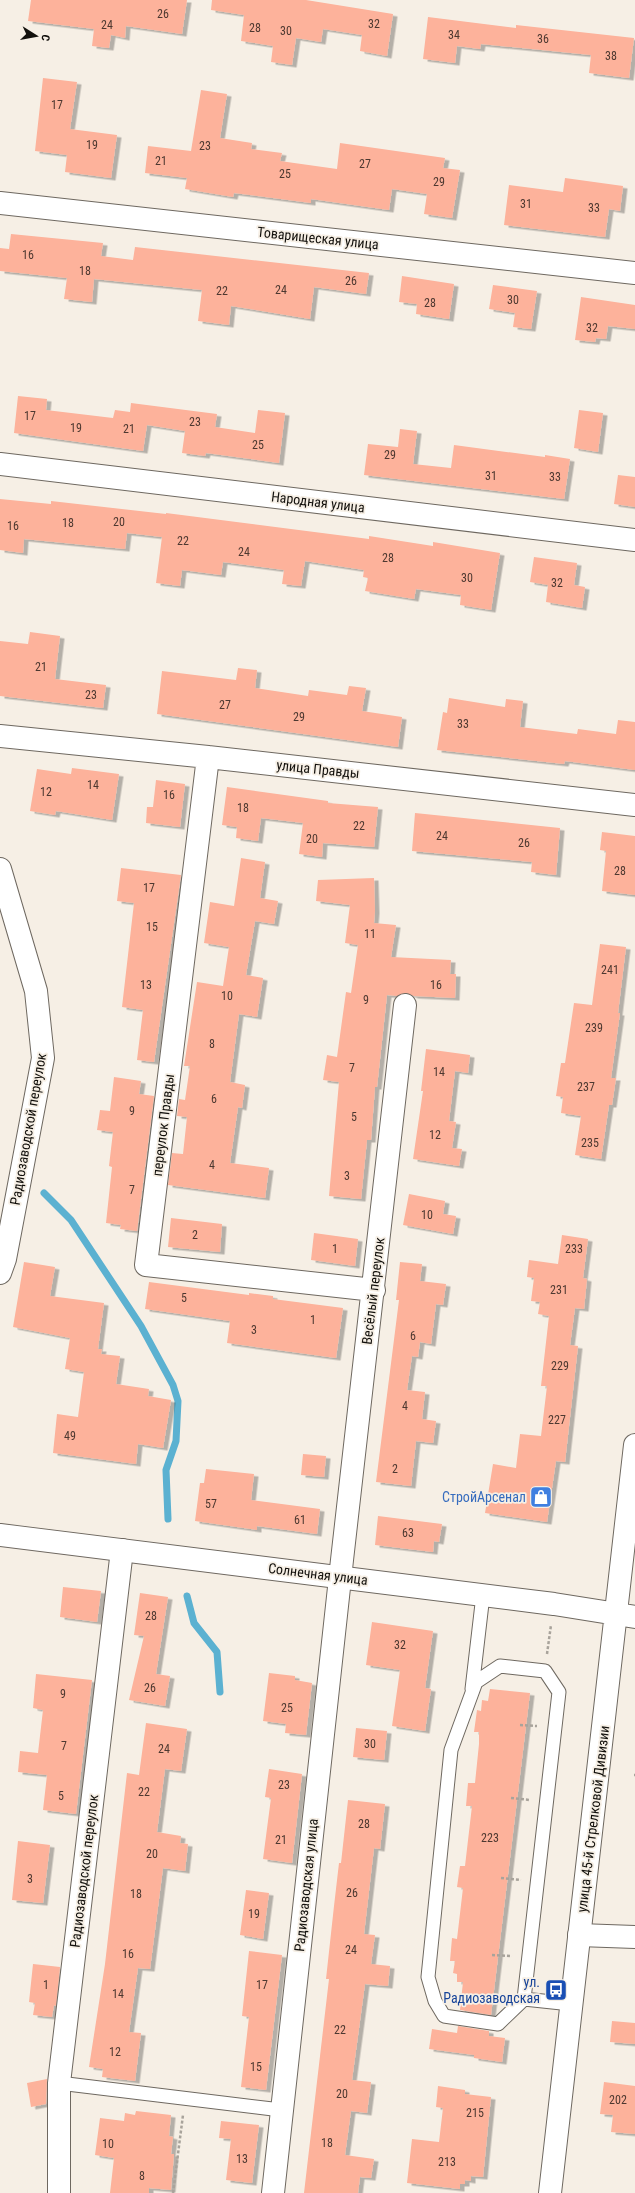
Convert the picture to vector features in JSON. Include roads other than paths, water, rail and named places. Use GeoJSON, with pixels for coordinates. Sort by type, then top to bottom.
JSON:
{"type":"FeatureCollection","features":[{"type":"Feature","properties":{"kind":"street","name":"Товарищеская улица"},"geometry":{"type":"LineString","coordinates":[[0,203],[635,273]]}},
{"type":"Feature","properties":{"kind":"street","name":"Народная улица"},"geometry":{"type":"LineString","coordinates":[[0,464],[635,540]]}},
{"type":"Feature","properties":{"kind":"street","name":"улица Правды"},"geometry":{"type":"LineString","coordinates":[[0,736],[208,757],[635,805]]}},
{"type":"Feature","properties":{"kind":"street","name":"переулок Правды"},"geometry":{"type":"LineString","coordinates":[[208,757],[146,1265],[374,1290]]}},
{"type":"Feature","properties":{"kind":"street","name":"Радиозаводской переулок"},"geometry":{"type":"LineString","coordinates":[[0,869],[36,991],[43,1058],[5,1259],[0,1273]]}},
{"type":"Feature","properties":{"kind":"street","name":"Весёлый переулок"},"geometry":{"type":"LineString","coordinates":[[340,1577],[374,1290],[405,1005]]}},
{"type":"Feature","properties":{"kind":"street","name":"улица 45-й Стрелковой Дивизии"},"geometry":{"type":"LineString","coordinates":[[550,2193],[579,1935],[626,1616],[635,1446]]}},
{"type":"Feature","properties":{"kind":"street","name":"Солнечная улица"},"geometry":{"type":"LineString","coordinates":[[0,1535],[554,1604],[626,1616]]}},
{"type":"Feature","properties":{"kind":"street","name":"Радиозаводской переулок"},"geometry":{"type":"LineString","coordinates":[[59,2193],[59,2083],[122,1550]]}},
{"type":"Feature","properties":{"kind":"street","name":"Радиозаводская улица"},"geometry":{"type":"LineString","coordinates":[[273,2193],[340,1577]]}},
{"type":"Feature","properties":{"kind":"street"},"geometry":{"type":"LineString","coordinates":[[579,1935],[635,1937]]}},
{"type":"Feature","properties":{"kind":"lane"},"geometry":{"type":"LineString","coordinates":[[471,1698],[483,1595]]}},
{"type":"Feature","properties":{"kind":"lane"},"geometry":{"type":"LineString","coordinates":[[500,1666],[545,1671],[559,1692],[524,1999],[498,2024],[444,2016],[435,2001],[428,1977],[451,1750],[471,1698],[476,1682],[500,1666]]}},
{"type":"Feature","properties":{"kind":"lane"},"geometry":{"type":"LineString","coordinates":[[524,1999],[571,2004]]}},
{"type":"Feature","properties":{"kind":"lane"},"geometry":{"type":"LineString","coordinates":[[59,2083],[281,2110]]}},
{"type":"Feature","properties":{"kind":"waterway"},"geometry":{"type":"LineString","coordinates":[[44,1193],[71,1220],[141,1326],[173,1385],[178,1401],[176,1441],[166,1470],[168,1519]]}},
{"type":"Feature","properties":{"kind":"waterway"},"geometry":{"type":"LineString","coordinates":[[187,1596],[194,1623],[217,1652],[220,1692]]}},
{"type":"Feature","properties":{"kind":"place","name":"СтройАрсенал"},"geometry":{"type":"Point","coordinates":[541,1497]}},
{"type":"Feature","properties":{"kind":"place","name":"ул. Радиозаводская"},"geometry":{"type":"Point","coordinates":[556,1990]}}]}
